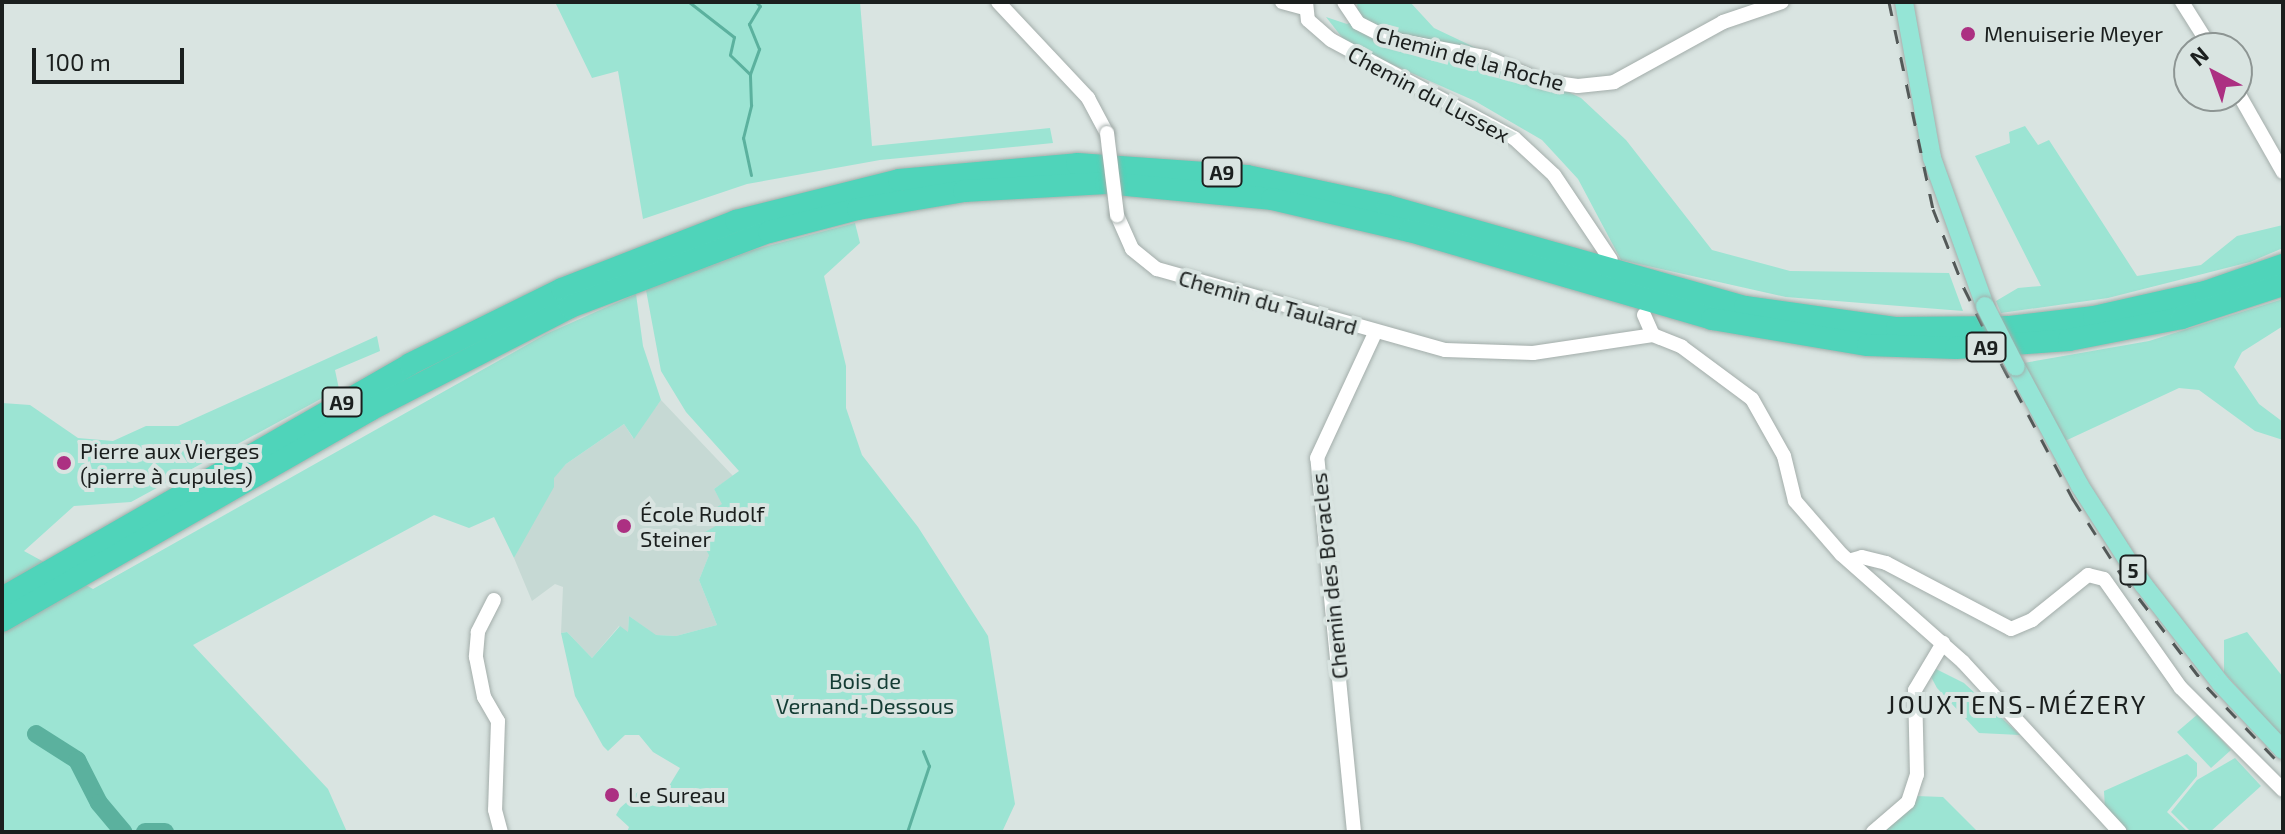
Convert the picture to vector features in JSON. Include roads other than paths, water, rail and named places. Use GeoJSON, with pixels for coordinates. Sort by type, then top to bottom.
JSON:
{"type":"FeatureCollection","features":[{"type":"Feature","properties":{"kind":"highway","name":"A9"},"geometry":{"type":"LineString","coordinates":[[2,621],[74,569],[410,364],[624,273],[742,240],[856,199],[956,172],[1048,164],[1232,174],[1388,206],[1745,307],[1897,328],[1982,329],[2094,317],[2205,292],[2283,265]]}},
{"type":"Feature","properties":{"kind":"highway","name":"A9"},"geometry":{"type":"LineString","coordinates":[[856,199],[1034,185],[1133,184],[1230,193],[1369,221],[1727,323],[1897,347],[1998,347],[2098,336],[2210,311],[2283,285]]}},
{"type":"Feature","properties":{"kind":"highway","name":"A9"},"geometry":{"type":"LineString","coordinates":[[2,598],[74,569]]}},
{"type":"Feature","properties":{"kind":"main road","name":"5"},"geometry":{"type":"LineString","coordinates":[[1904,2],[1932,158],[1985,306],[2016,367],[2129,564],[2189,645],[2283,750]]}},
{"type":"Feature","properties":{"kind":"street","name":"Chemin du Taulard"},"geometry":{"type":"LineString","coordinates":[[998,2],[1088,98],[1107,133],[1117,215],[1132,249],[1157,269],[1375,333],[1491,355],[1653,335]]}},
{"type":"Feature","properties":{"kind":"street","name":"Chemin du Lussex"},"geometry":{"type":"LineString","coordinates":[[1282,2],[1306,5],[1311,25],[1350,53],[1514,138],[1554,175],[1611,260]]}},
{"type":"Feature","properties":{"kind":"street","name":"Chemin de la Roche"},"geometry":{"type":"LineString","coordinates":[[1344,2],[1358,23],[1387,38],[1485,57],[1542,81],[1578,86],[1628,76],[1734,9],[1782,2]]}},
{"type":"Feature","properties":{"kind":"street"},"geometry":{"type":"LineString","coordinates":[[2182,2],[2201,32]]}},
{"type":"Feature","properties":{"kind":"street"},"geometry":{"type":"LineString","coordinates":[[2249,112],[2283,172]]}},
{"type":"Feature","properties":{"kind":"street"},"geometry":{"type":"LineString","coordinates":[[1644,315],[1653,335],[1706,362],[1752,399],[1784,456],[1795,501],[1852,560],[1943,643],[2120,832]]}},
{"type":"Feature","properties":{"kind":"street","name":"Chemin des Boracles"},"geometry":{"type":"LineString","coordinates":[[1354,832],[1317,458],[1375,333]]}},
{"type":"Feature","properties":{"kind":"street"},"geometry":{"type":"LineString","coordinates":[[1852,560],[1862,557],[1886,563],[2011,629],[2032,620],[2088,575],[2104,579],[2181,688],[2283,790]]}},
{"type":"Feature","properties":{"kind":"street"},"geometry":{"type":"LineString","coordinates":[[494,600],[478,632],[476,657],[484,697],[498,721],[495,798],[501,832]]}},
{"type":"Feature","properties":{"kind":"street"},"geometry":{"type":"LineString","coordinates":[[1873,832],[1908,802],[1917,775],[1915,690],[1943,643]]}},
{"type":"Feature","properties":{"kind":"waterway"},"geometry":{"type":"LineString","coordinates":[[689,2],[734,37],[730,55],[750,74]]}},
{"type":"Feature","properties":{"kind":"waterway"},"geometry":{"type":"LineString","coordinates":[[751,175],[743,138],[751,105],[750,74],[759,49],[749,24],[760,6],[756,2]]}},
{"type":"Feature","properties":{"kind":"waterway"},"geometry":{"type":"LineString","coordinates":[[36,734],[77,760],[99,803],[123,832]]}},
{"type":"Feature","properties":{"kind":"waterway"},"geometry":{"type":"LineString","coordinates":[[907,832],[929,766],[923,751]]}},
{"type":"Feature","properties":{"kind":"waterway"},"geometry":{"type":"LineString","coordinates":[[145,832],[165,832]]}},
{"type":"Feature","properties":{"kind":"railway"},"geometry":{"type":"LineString","coordinates":[[1889,2],[1933,209],[1964,288],[2002,365],[2073,499],[2122,576],[2207,687],[2283,767]]}},
{"type":"Feature","properties":{"kind":"place","name":"Menuiserie Meyer"},"geometry":{"type":"Point","coordinates":[1968,34]}},
{"type":"Feature","properties":{"kind":"place","name":"Pierre aux Vierges (pierre à cupules)"},"geometry":{"type":"Point","coordinates":[64,463]}},
{"type":"Feature","properties":{"kind":"place","name":"École Rudolf Steiner"},"geometry":{"type":"Point","coordinates":[624,526]}},
{"type":"Feature","properties":{"kind":"place","name":"Le Sureau"},"geometry":{"type":"Point","coordinates":[612,795]}},
{"type":"Feature","properties":{"kind":"district","name":"JOUXTENS-MÉZERY"},"geometry":{"type":"Point","coordinates":[2017,704]}},
{"type":"Feature","properties":{"kind":"park label","name":"Bois de Vernand-Dessous"},"geometry":{"type":"Point","coordinates":[865,692]}}]}
